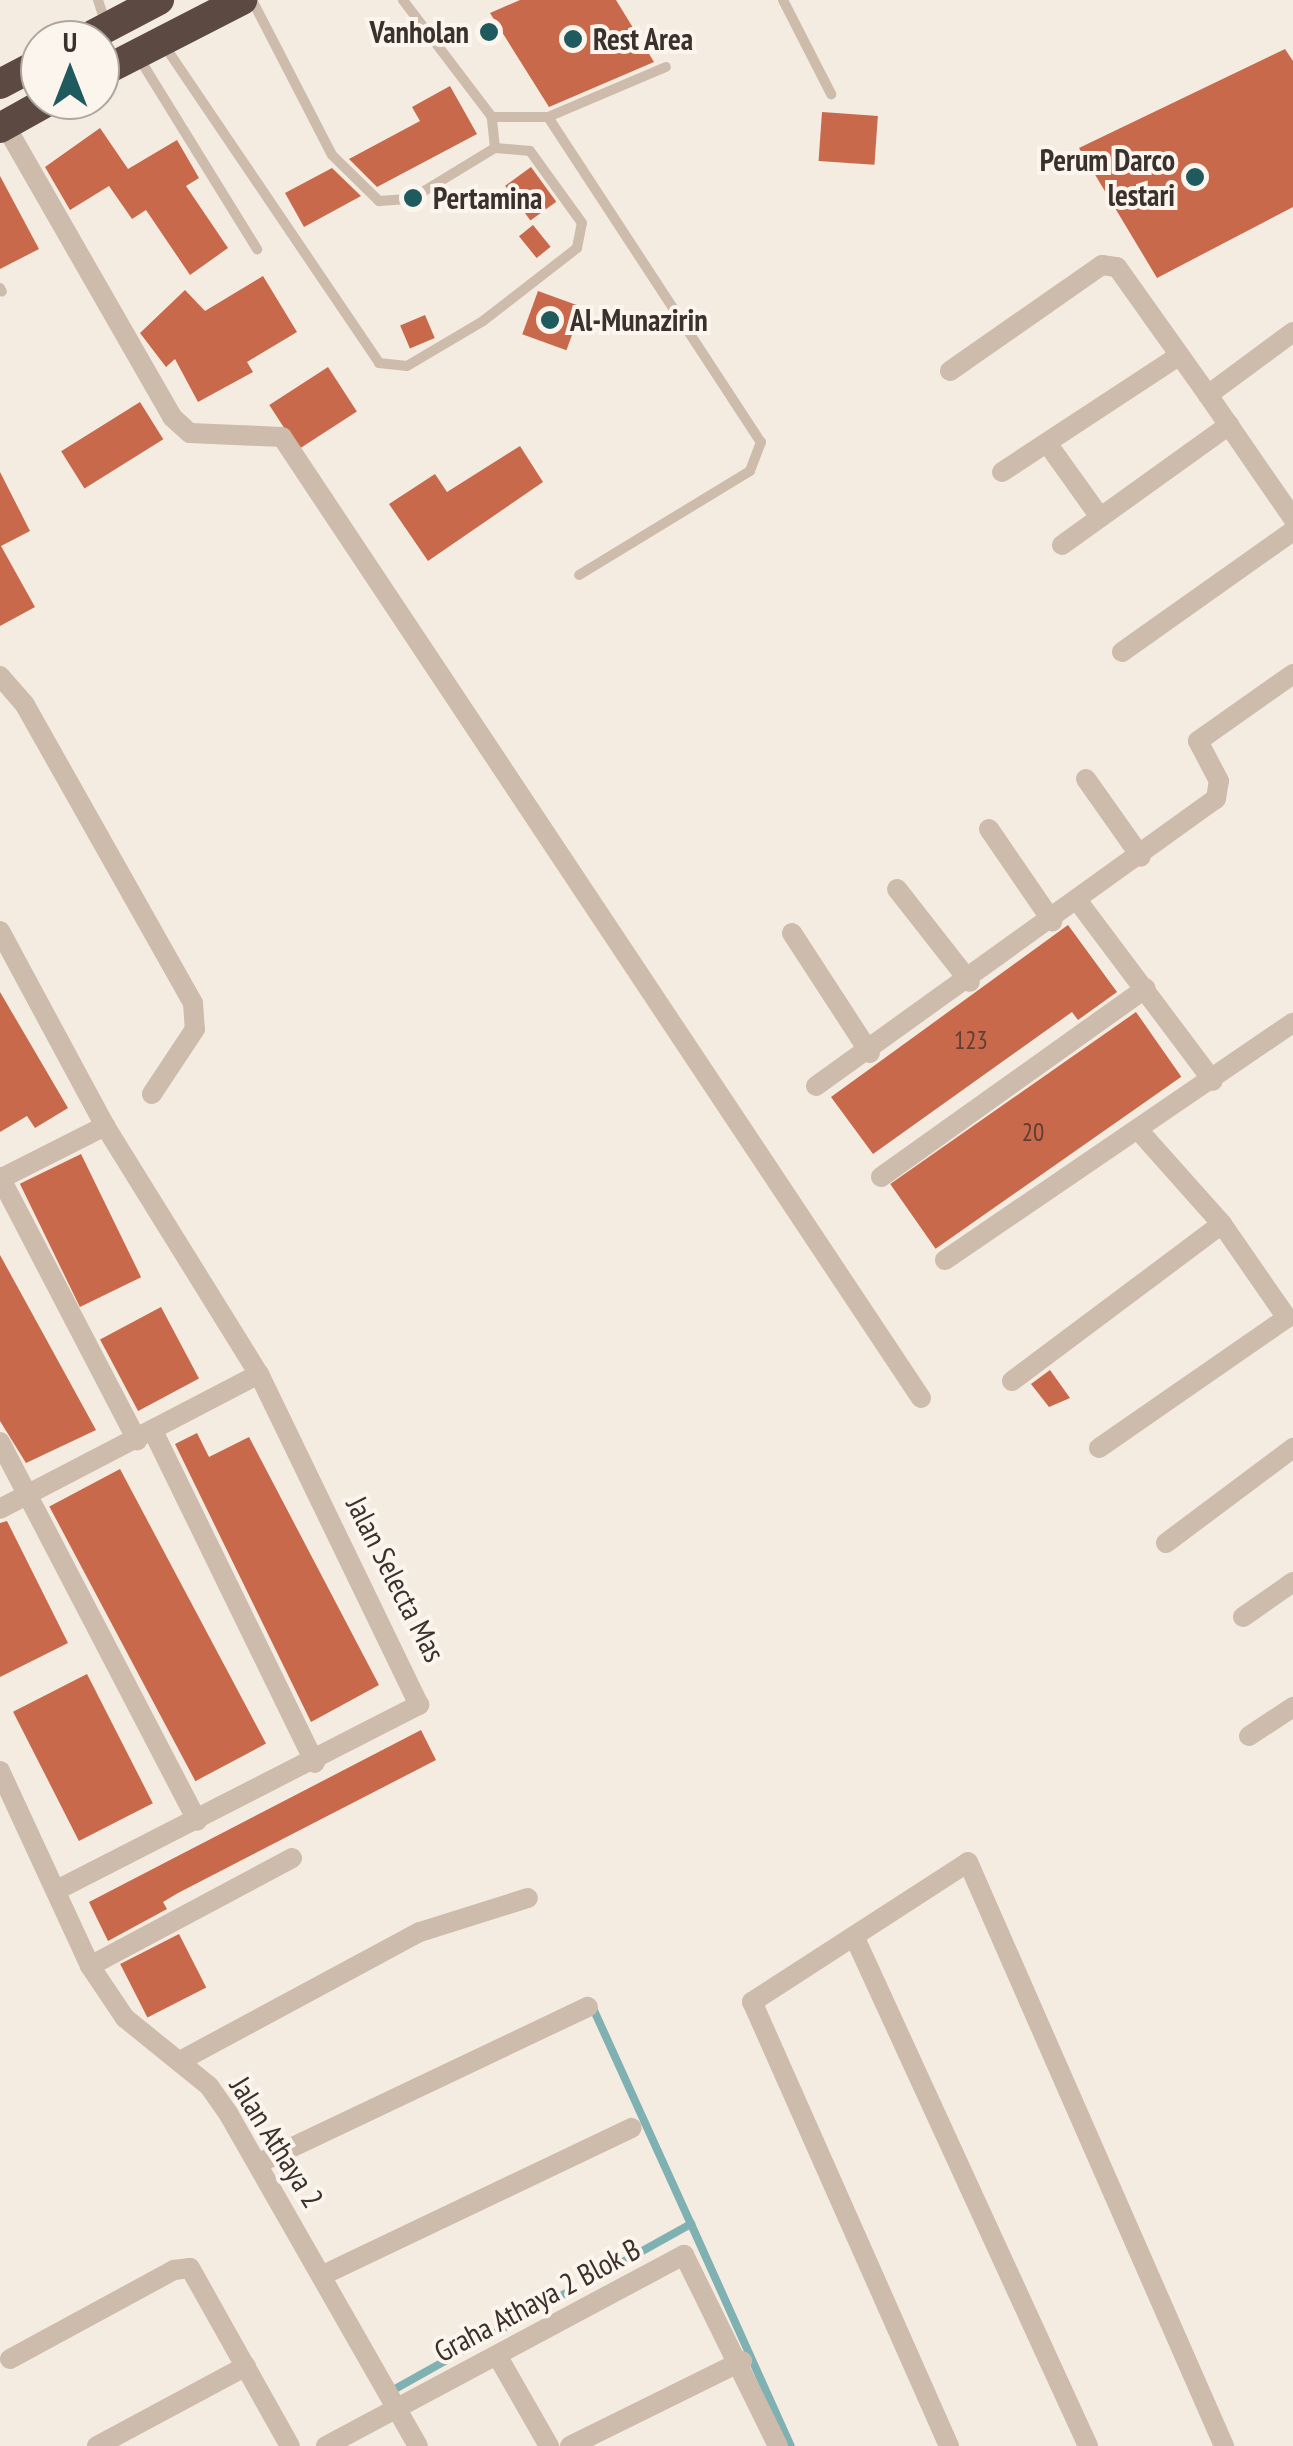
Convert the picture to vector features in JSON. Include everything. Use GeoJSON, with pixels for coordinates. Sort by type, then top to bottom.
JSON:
{"type":"FeatureCollection","features":[{"type":"Feature","properties":{"kind":"highway"},"geometry":{"type":"LineString","coordinates":[[102,20],[159,0]]}},
{"type":"Feature","properties":{"kind":"highway"},"geometry":{"type":"LineString","coordinates":[[120,61],[242,0]]}},
{"type":"Feature","properties":{"kind":"street"},"geometry":{"type":"LineString","coordinates":[[2,126],[172,418],[190,433],[282,437],[920,1398]]}},
{"type":"Feature","properties":{"kind":"street"},"geometry":{"type":"LineString","coordinates":[[950,371],[1102,266],[1117,268],[1293,518]]}},
{"type":"Feature","properties":{"kind":"street"},"geometry":{"type":"LineString","coordinates":[[1208,395],[1293,332]]}},
{"type":"Feature","properties":{"kind":"street"},"geometry":{"type":"LineString","coordinates":[[1002,472],[1177,357]]}},
{"type":"Feature","properties":{"kind":"street"},"geometry":{"type":"LineString","coordinates":[[1062,545],[1229,426]]}},
{"type":"Feature","properties":{"kind":"street"},"geometry":{"type":"LineString","coordinates":[[1047,443],[1100,518]]}},
{"type":"Feature","properties":{"kind":"street"},"geometry":{"type":"LineString","coordinates":[[1122,652],[1293,530]]}},
{"type":"Feature","properties":{"kind":"street"},"geometry":{"type":"LineString","coordinates":[[816,1086],[870,1054],[1080,904],[1216,799],[1219,781],[1198,741],[1293,674]]}},
{"type":"Feature","properties":{"kind":"street"},"geometry":{"type":"LineString","coordinates":[[0,676],[26,705],[193,1003],[195,1029],[152,1094]]}},
{"type":"Feature","properties":{"kind":"street"},"geometry":{"type":"LineString","coordinates":[[1086,780],[1141,857]]}},
{"type":"Feature","properties":{"kind":"street"},"geometry":{"type":"LineString","coordinates":[[989,829],[1052,921]]}},
{"type":"Feature","properties":{"kind":"street"},"geometry":{"type":"LineString","coordinates":[[896,889],[970,982]]}},
{"type":"Feature","properties":{"kind":"street"},"geometry":{"type":"LineString","coordinates":[[1080,904],[1213,1081]]}},
{"type":"Feature","properties":{"kind":"street","name":"Jalan Selecta Mas"},"geometry":{"type":"LineString","coordinates":[[0,930],[105,1126],[259,1374],[421,1698],[412,1713],[57,1890]]}},
{"type":"Feature","properties":{"kind":"street"},"geometry":{"type":"LineString","coordinates":[[792,933],[870,1054]]}},
{"type":"Feature","properties":{"kind":"street"},"geometry":{"type":"LineString","coordinates":[[882,1177],[1146,988]]}},
{"type":"Feature","properties":{"kind":"street"},"geometry":{"type":"LineString","coordinates":[[945,1260],[1141,1133],[1293,1024]]}},
{"type":"Feature","properties":{"kind":"street"},"geometry":{"type":"LineString","coordinates":[[105,1126],[0,1178],[146,1436],[315,1763]]}},
{"type":"Feature","properties":{"kind":"street"},"geometry":{"type":"LineString","coordinates":[[1099,1448],[1291,1319],[1222,1224],[1141,1133]]}},
{"type":"Feature","properties":{"kind":"street"},"geometry":{"type":"LineString","coordinates":[[1012,1380],[1222,1224]]}},
{"type":"Feature","properties":{"kind":"street"},"geometry":{"type":"LineString","coordinates":[[0,1509],[259,1374]]}},
{"type":"Feature","properties":{"kind":"street"},"geometry":{"type":"LineString","coordinates":[[0,1442],[197,1821]]}},
{"type":"Feature","properties":{"kind":"street"},"geometry":{"type":"LineString","coordinates":[[1166,1543],[1293,1448]]}},
{"type":"Feature","properties":{"kind":"street"},"geometry":{"type":"LineString","coordinates":[[1243,1617],[1293,1582]]}},
{"type":"Feature","properties":{"kind":"street"},"geometry":{"type":"LineString","coordinates":[[1250,1736],[1293,1707]]}},
{"type":"Feature","properties":{"kind":"street","name":"Jalan Athaya 2"},"geometry":{"type":"LineString","coordinates":[[0,1771],[90,1966],[125,2018],[209,2086],[259,2163],[418,2446]]}},
{"type":"Feature","properties":{"kind":"street"},"geometry":{"type":"LineString","coordinates":[[90,1966],[292,1858]]}},
{"type":"Feature","properties":{"kind":"street"},"geometry":{"type":"LineString","coordinates":[[949,2446],[752,2002],[968,1862],[1224,2446]]}},
{"type":"Feature","properties":{"kind":"street"},"geometry":{"type":"LineString","coordinates":[[180,2061],[420,1932],[528,1898]]}},
{"type":"Feature","properties":{"kind":"street"},"geometry":{"type":"LineString","coordinates":[[854,1936],[1088,2446]]}},
{"type":"Feature","properties":{"kind":"street"},"geometry":{"type":"LineString","coordinates":[[259,2163],[588,2007]]}},
{"type":"Feature","properties":{"kind":"street"},"geometry":{"type":"LineString","coordinates":[[321,2276],[631,2128]]}},
{"type":"Feature","properties":{"kind":"street","name":"Graha Athaya 2 Blok B"},"geometry":{"type":"LineString","coordinates":[[326,2446],[684,2256],[699,2273],[742,2362]]}},
{"type":"Feature","properties":{"kind":"street"},"geometry":{"type":"LineString","coordinates":[[10,2360],[183,2268],[199,2279],[290,2446]]}},
{"type":"Feature","properties":{"kind":"street"},"geometry":{"type":"LineString","coordinates":[[498,2357],[548,2446]]}},
{"type":"Feature","properties":{"kind":"street"},"geometry":{"type":"LineString","coordinates":[[570,2446],[742,2362],[778,2446]]}},
{"type":"Feature","properties":{"kind":"street"},"geometry":{"type":"LineString","coordinates":[[97,2446],[246,2366]]}},
{"type":"Feature","properties":{"kind":"lane"},"geometry":{"type":"LineString","coordinates":[[148,46],[379,364],[408,366],[483,321],[577,248],[582,222],[530,151],[494,148],[411,199],[379,201],[332,155],[252,0]]}},
{"type":"Feature","properties":{"kind":"lane"},"geometry":{"type":"LineString","coordinates":[[402,0],[492,116],[494,148]]}},
{"type":"Feature","properties":{"kind":"lane"},"geometry":{"type":"LineString","coordinates":[[783,0],[832,94]]}},
{"type":"Feature","properties":{"kind":"lane"},"geometry":{"type":"LineString","coordinates":[[148,46],[257,249]]}},
{"type":"Feature","properties":{"kind":"lane"},"geometry":{"type":"LineString","coordinates":[[492,116],[548,117],[666,67]]}},
{"type":"Feature","properties":{"kind":"lane"},"geometry":{"type":"LineString","coordinates":[[548,117],[761,442],[750,471],[579,575]]}},
{"type":"Feature","properties":{"kind":"building","name":"Rest Area"},"geometry":{"type":"Polygon","coordinates":[[[520,0],[616,0],[654,62],[549,107],[490,13],[520,0]]]}},
{"type":"Feature","properties":{"kind":"building","name":"Perum Darco lestari"},"geometry":{"type":"Polygon","coordinates":[[[1285,49],[1293,61],[1293,207],[1157,278],[1079,148],[1285,49]]]}},
{"type":"Feature","properties":{"kind":"building"},"geometry":{"type":"Polygon","coordinates":[[[450,86],[477,134],[377,187],[349,159],[420,121],[412,107],[450,86]]]}},
{"type":"Feature","properties":{"kind":"building"},"geometry":{"type":"Polygon","coordinates":[[[822,112],[878,116],[874,165],[819,161],[822,112]]]}},
{"type":"Feature","properties":{"kind":"building"},"geometry":{"type":"Polygon","coordinates":[[[100,128],[128,169],[177,140],[199,178],[186,186],[228,248],[190,275],[146,210],[132,219],[109,186],[70,210],[45,167],[100,128]]]}},
{"type":"Feature","properties":{"kind":"building"},"geometry":{"type":"Polygon","coordinates":[[[531,167],[556,202],[530,221],[505,186],[531,167]]]}},
{"type":"Feature","properties":{"kind":"building"},"geometry":{"type":"Polygon","coordinates":[[[332,168],[361,196],[304,227],[285,193],[332,168]]]}},
{"type":"Feature","properties":{"kind":"building"},"geometry":{"type":"Polygon","coordinates":[[[0,176],[39,249],[0,269],[0,176]]]}},
{"type":"Feature","properties":{"kind":"building"},"geometry":{"type":"Polygon","coordinates":[[[533,225],[551,247],[537,258],[519,236],[533,225]]]}},
{"type":"Feature","properties":{"kind":"building"},"geometry":{"type":"Polygon","coordinates":[[[263,276],[297,332],[247,362],[253,372],[198,402],[175,359],[166,367],[140,333],[185,290],[205,311],[263,276]]]}},
{"type":"Feature","properties":{"kind":"building","name":"Al-Munazirin"},"geometry":{"type":"Polygon","coordinates":[[[538,291],[582,307],[566,350],[522,334],[538,291]]]}},
{"type":"Feature","properties":{"kind":"building"},"geometry":{"type":"Polygon","coordinates":[[[425,315],[435,338],[410,349],[400,326],[425,315]]]}},
{"type":"Feature","properties":{"kind":"building"},"geometry":{"type":"Polygon","coordinates":[[[328,367],[357,411],[298,450],[269,405],[328,367]]]}},
{"type":"Feature","properties":{"kind":"building"},"geometry":{"type":"Polygon","coordinates":[[[140,402],[163,439],[84,489],[61,451],[140,402]]]}},
{"type":"Feature","properties":{"kind":"building"},"geometry":{"type":"Polygon","coordinates":[[[520,446],[543,482],[428,561],[389,504],[435,474],[447,492],[520,446]]]}},
{"type":"Feature","properties":{"kind":"building"},"geometry":{"type":"Polygon","coordinates":[[[0,472],[30,531],[1,546],[35,607],[0,626],[0,472]]]}},
{"type":"Feature","properties":{"kind":"building"},"geometry":{"type":"Polygon","coordinates":[[[1068,925],[1117,992],[1078,1020],[1072,1012],[873,1154],[831,1097],[1068,925]]]}},
{"type":"Feature","properties":{"kind":"building"},"geometry":{"type":"Polygon","coordinates":[[[0,992],[68,1108],[35,1128],[27,1116],[0,1132],[0,992]]]}},
{"type":"Feature","properties":{"kind":"building"},"geometry":{"type":"Polygon","coordinates":[[[1136,1012],[1181,1077],[936,1249],[890,1184],[1136,1012]]]}},
{"type":"Feature","properties":{"kind":"building"},"geometry":{"type":"Polygon","coordinates":[[[81,1154],[141,1277],[80,1307],[20,1184],[81,1154]]]}},
{"type":"Feature","properties":{"kind":"building"},"geometry":{"type":"Polygon","coordinates":[[[0,1255],[96,1430],[26,1463],[0,1421],[0,1255]]]}},
{"type":"Feature","properties":{"kind":"building"},"geometry":{"type":"Polygon","coordinates":[[[161,1307],[199,1379],[138,1411],[100,1339],[161,1307]]]}},
{"type":"Feature","properties":{"kind":"building"},"geometry":{"type":"Polygon","coordinates":[[[1050,1370],[1070,1398],[1049,1407],[1031,1384],[1050,1370]]]}},
{"type":"Feature","properties":{"kind":"building"},"geometry":{"type":"Polygon","coordinates":[[[197,1433],[209,1457],[249,1437],[379,1685],[311,1722],[175,1444],[197,1433]]]}},
{"type":"Feature","properties":{"kind":"building"},"geometry":{"type":"Polygon","coordinates":[[[120,1469],[266,1744],[195,1781],[49,1507],[120,1469]]]}},
{"type":"Feature","properties":{"kind":"building"},"geometry":{"type":"Polygon","coordinates":[[[7,1521],[68,1643],[0,1677],[0,1523],[7,1521]]]}},
{"type":"Feature","properties":{"kind":"building"},"geometry":{"type":"Polygon","coordinates":[[[87,1674],[153,1803],[79,1841],[13,1712],[87,1674]]]}},
{"type":"Feature","properties":{"kind":"building"},"geometry":{"type":"Polygon","coordinates":[[[421,1730],[436,1760],[178,1893],[163,1902],[167,1909],[108,1941],[89,1902],[421,1730]]]}},
{"type":"Feature","properties":{"kind":"building"},"geometry":{"type":"Polygon","coordinates":[[[179,1934],[206,1987],[147,2017],[120,1964],[179,1934]]]}},
{"type":"Feature","properties":{"kind":"waterway"},"geometry":{"type":"LineString","coordinates":[[592,2006],[691,2224]]}},
{"type":"Feature","properties":{"kind":"waterway"},"geometry":{"type":"LineString","coordinates":[[610,2269],[691,2224],[791,2446]]}},
{"type":"Feature","properties":{"kind":"waterway"},"geometry":{"type":"LineString","coordinates":[[395,2389],[573,2289]]}},
{"type":"Feature","properties":{"kind":"place","name":"Vanholan"},"geometry":{"type":"Point","coordinates":[489,32]}},
{"type":"Feature","properties":{"kind":"place","name":"Rest Area"},"geometry":{"type":"Point","coordinates":[573,39]}},
{"type":"Feature","properties":{"kind":"place","name":"Perum Darco lestari"},"geometry":{"type":"Point","coordinates":[1195,177]}},
{"type":"Feature","properties":{"kind":"place","name":"Pertamina"},"geometry":{"type":"Point","coordinates":[413,198]}},
{"type":"Feature","properties":{"kind":"place","name":"Al-Munazirin"},"geometry":{"type":"Point","coordinates":[550,320]}}]}
